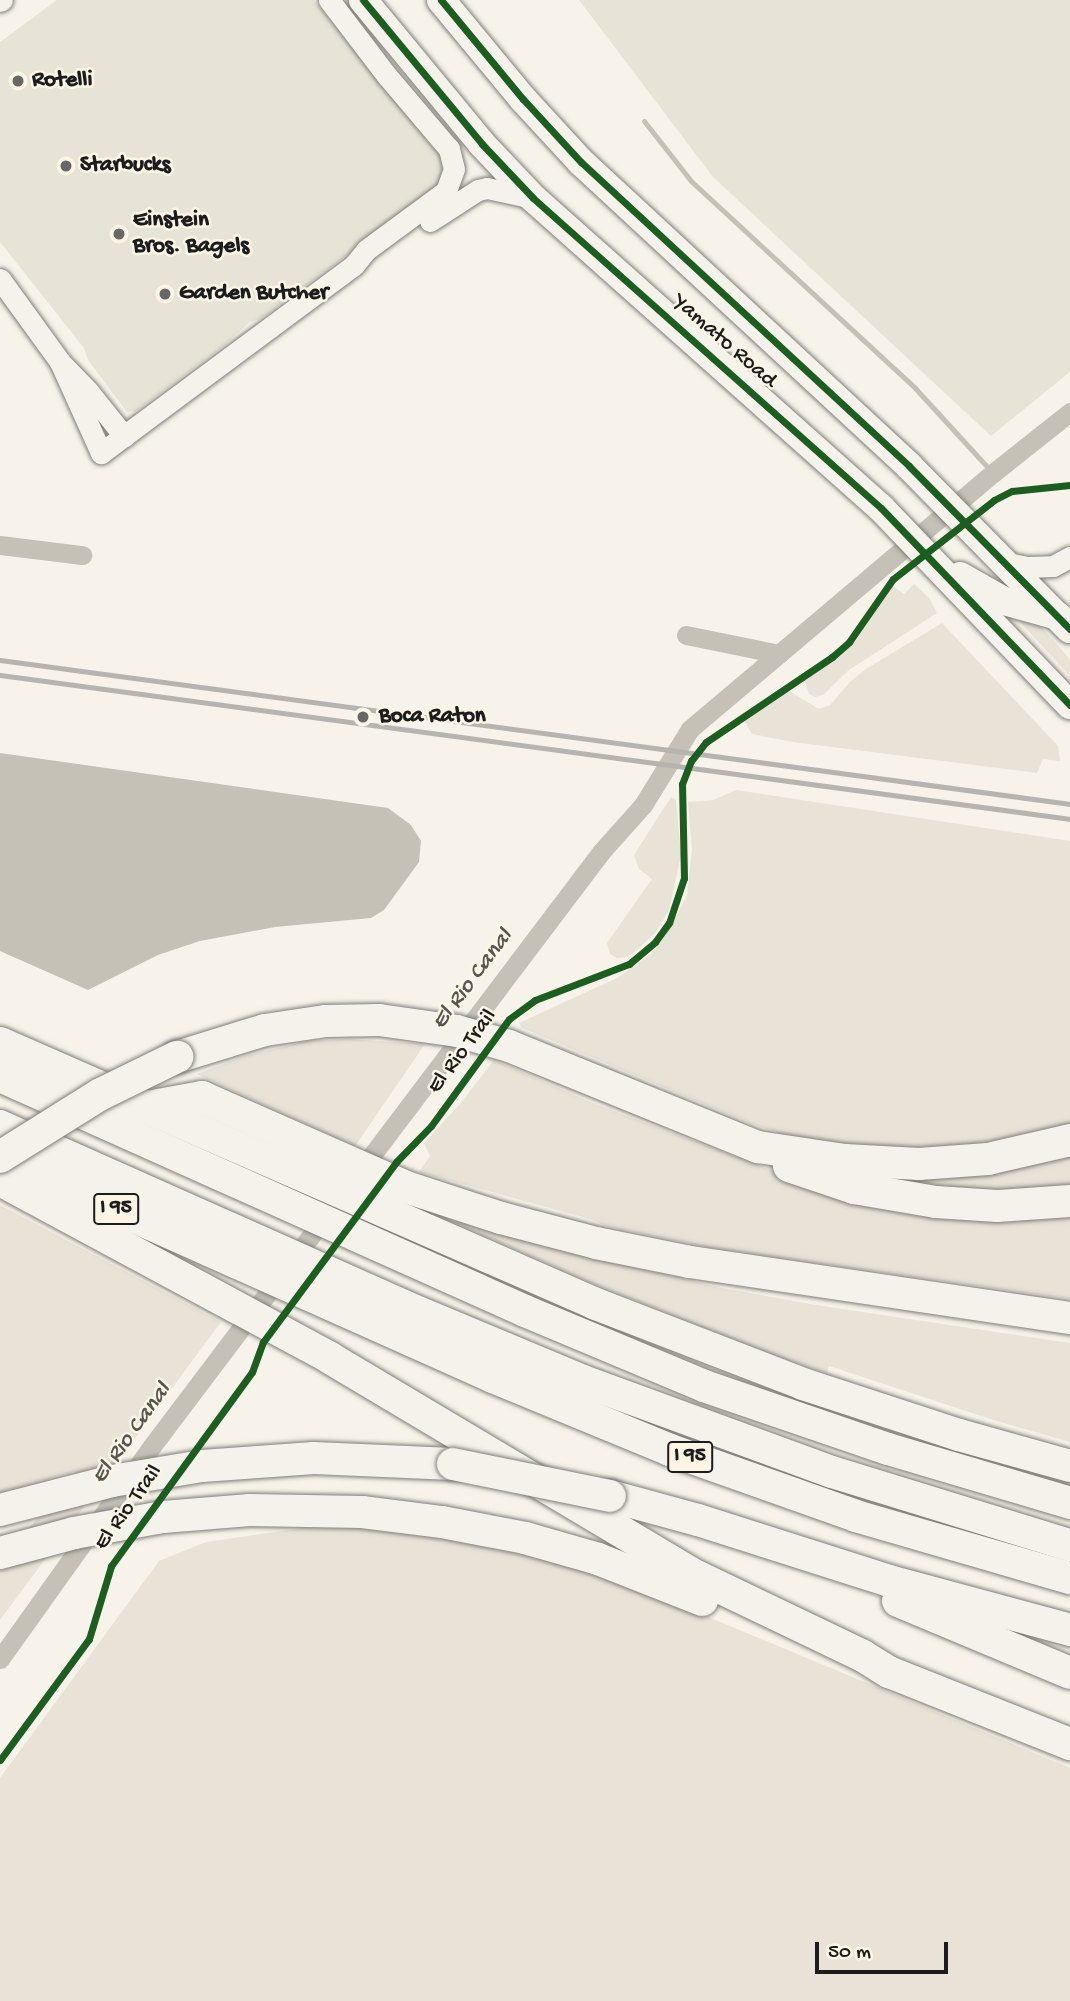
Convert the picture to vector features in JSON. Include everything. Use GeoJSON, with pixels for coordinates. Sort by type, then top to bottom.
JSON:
{"type":"FeatureCollection","features":[{"type":"Feature","properties":{"kind":"highway"},"geometry":{"type":"LineString","coordinates":[[0,1157],[83,1103],[177,1057],[239,1036],[295,1024],[351,1020],[399,1022],[457,1031],[509,1046],[758,1147],[845,1160],[919,1164],[988,1159],[1070,1140]]}},
{"type":"Feature","properties":{"kind":"highway"},"geometry":{"type":"LineString","coordinates":[[0,1042],[147,1107],[306,1161],[406,1187],[501,1218],[627,1250],[741,1270],[1070,1318]]}},
{"type":"Feature","properties":{"kind":"highway"},"geometry":{"type":"LineString","coordinates":[[0,1076],[525,1311],[704,1386],[952,1469],[1070,1503]]}},
{"type":"Feature","properties":{"kind":"highway"},"geometry":{"type":"LineString","coordinates":[[0,1126],[241,1249]]}},
{"type":"Feature","properties":{"kind":"highway"},"geometry":{"type":"LineString","coordinates":[[758,1147],[769,1157],[825,1179],[906,1198],[998,1206],[1070,1201]]}},
{"type":"Feature","properties":{"kind":"highway","name":"I 95"},"geometry":{"type":"LineString","coordinates":[[0,1157],[241,1249],[332,1289],[552,1402],[733,1474],[868,1520],[1070,1578]]}},
{"type":"Feature","properties":{"kind":"highway"},"geometry":{"type":"LineString","coordinates":[[306,1161],[388,1213],[596,1304],[725,1355],[914,1421],[1070,1466]]}},
{"type":"Feature","properties":{"kind":"highway"},"geometry":{"type":"LineString","coordinates":[[0,1180],[294,1338],[690,1573],[863,1656],[889,1672],[1070,1744]]}},
{"type":"Feature","properties":{"kind":"highway"},"geometry":{"type":"LineString","coordinates":[[332,1289],[524,1357],[710,1429],[892,1492],[1070,1545]]}},
{"type":"Feature","properties":{"kind":"highway"},"geometry":{"type":"LineString","coordinates":[[0,1510],[112,1481],[202,1466],[314,1458],[453,1464],[610,1496],[914,1588],[1070,1630]]}},
{"type":"Feature","properties":{"kind":"highway"},"geometry":{"type":"LineString","coordinates":[[7,1551],[74,1533],[163,1517],[285,1509],[362,1512],[484,1529],[598,1559],[664,1583],[852,1666],[889,1672]]}},
{"type":"Feature","properties":{"kind":"highway"},"geometry":{"type":"LineString","coordinates":[[783,1547],[885,1596],[1070,1673]]}},
{"type":"Feature","properties":{"kind":"main road","name":"Yamato Road"},"geometry":{"type":"LineString","coordinates":[[363,0],[482,144],[533,198],[881,508],[1070,705]]}},
{"type":"Feature","properties":{"kind":"main road","name":"Yamato Road"},"geometry":{"type":"LineString","coordinates":[[441,0],[523,99],[590,171],[909,466],[1066,617]]}},
{"type":"Feature","properties":{"kind":"main road"},"geometry":{"type":"LineString","coordinates":[[933,561],[1004,601],[1066,617]]}},
{"type":"Feature","properties":{"kind":"street"},"geometry":{"type":"LineString","coordinates":[[60,362],[101,453],[354,265],[366,250],[440,197],[450,184],[454,169],[449,149],[329,0]]}},
{"type":"Feature","properties":{"kind":"street"},"geometry":{"type":"LineString","coordinates":[[354,265],[374,261],[478,190],[487,188],[533,198]]}},
{"type":"Feature","properties":{"kind":"street"},"geometry":{"type":"LineString","coordinates":[[0,279],[60,362],[88,391],[124,436]]}},
{"type":"Feature","properties":{"kind":"street"},"geometry":{"type":"LineString","coordinates":[[1007,563],[1028,567],[1053,566],[1070,557]]}},
{"type":"Feature","properties":{"kind":"shaded area"},"geometry":{"type":"Polygon","coordinates":[[[57,0],[314,0],[435,150],[443,154],[445,164],[441,182],[429,194],[260,319],[250,322],[225,345],[136,411],[127,412],[88,360],[84,348],[0,242],[0,42],[57,0]]]}},
{"type":"Feature","properties":{"kind":"shaded area"},"geometry":{"type":"Polygon","coordinates":[[[579,0],[1070,0],[1070,372],[991,436],[713,177],[579,0]]]}},
{"type":"Feature","properties":{"kind":"shaded area"},"geometry":{"type":"Polygon","coordinates":[[[914,584],[929,598],[937,613],[849,670],[823,695],[815,697],[809,694],[805,681],[855,642],[893,586],[904,594],[914,584]]]}},
{"type":"Feature","properties":{"kind":"shaded area"},"geometry":{"type":"Polygon","coordinates":[[[1035,620],[1070,659],[1070,676],[1019,621],[1035,620]]]}},
{"type":"Feature","properties":{"kind":"shaded area"},"geometry":{"type":"Polygon","coordinates":[[[942,623],[1058,746],[1060,761],[1043,759],[1037,773],[793,742],[752,734],[744,721],[789,691],[819,709],[830,705],[850,682],[866,669],[942,623]]]}},
{"type":"Feature","properties":{"kind":"shaded area"},"geometry":{"type":"Polygon","coordinates":[[[0,753],[388,808],[411,825],[421,841],[419,862],[384,910],[371,918],[275,927],[200,941],[158,955],[88,990],[0,951],[0,753]]]}},
{"type":"Feature","properties":{"kind":"shaded area"},"geometry":{"type":"Polygon","coordinates":[[[736,790],[1070,841],[1070,1125],[966,1148],[879,1150],[795,1138],[749,1123],[522,1028],[519,1023],[617,978],[651,954],[666,935],[687,896],[692,849],[688,802],[713,800],[736,790]]]}},
{"type":"Feature","properties":{"kind":"shaded area"},"geometry":{"type":"Polygon","coordinates":[[[671,797],[676,800],[681,855],[669,910],[656,932],[637,950],[628,957],[617,958],[610,954],[607,943],[652,879],[639,869],[634,855],[671,797]]]}},
{"type":"Feature","properties":{"kind":"shaded area"},"geometry":{"type":"Polygon","coordinates":[[[348,1039],[425,1044],[355,1146],[197,1074],[245,1056],[307,1041],[348,1039]]]}},
{"type":"Feature","properties":{"kind":"shaded area"},"geometry":{"type":"Polygon","coordinates":[[[494,1060],[595,1104],[824,1190],[1070,1214],[1070,1299],[707,1247],[606,1226],[590,1219],[419,1172],[430,1156],[424,1143],[460,1104],[494,1060]]]}},
{"type":"Feature","properties":{"kind":"shaded area"},"geometry":{"type":"Polygon","coordinates":[[[1070,1147],[1070,1188],[974,1194],[861,1176],[1070,1147]]]}},
{"type":"Feature","properties":{"kind":"shaded area"},"geometry":{"type":"Polygon","coordinates":[[[0,1205],[221,1322],[0,1620],[0,1564],[76,1471],[0,1493],[0,1205]]]}},
{"type":"Feature","properties":{"kind":"shaded area"},"geometry":{"type":"Polygon","coordinates":[[[459,1219],[543,1245],[722,1288],[816,1305],[1070,1343],[1070,1442],[990,1419],[829,1366],[827,1373],[774,1355],[587,1281],[456,1223],[459,1219]]]}},
{"type":"Feature","properties":{"kind":"shaded area"},"geometry":{"type":"Polygon","coordinates":[[[331,1524],[484,1544],[620,1580],[1070,1768],[1070,2001],[0,2001],[0,1778],[159,1561],[206,1542],[331,1524]]]}},
{"type":"Feature","properties":{"kind":"waterway"},"geometry":{"type":"LineString","coordinates":[[644,121],[691,181],[915,388],[993,473]]}},
{"type":"Feature","properties":{"kind":"waterway","name":"El Rio Canal"},"geometry":{"type":"LineString","coordinates":[[0,1659],[152,1446],[601,852],[643,805],[690,729],[993,473],[1070,412]]}},
{"type":"Feature","properties":{"kind":"waterway"},"geometry":{"type":"LineString","coordinates":[[0,545],[82,555]]}},
{"type":"Feature","properties":{"kind":"waterway"},"geometry":{"type":"LineString","coordinates":[[686,635],[779,654]]}},
{"type":"Feature","properties":{"kind":"railway"},"geometry":{"type":"LineString","coordinates":[[0,660],[1070,804]]}},
{"type":"Feature","properties":{"kind":"railway"},"geometry":{"type":"LineString","coordinates":[[0,675],[1070,819]]}},
{"type":"Feature","properties":{"kind":"cycle path"},"geometry":{"type":"LineString","coordinates":[[363,0],[482,144],[533,198],[881,508],[1070,705]]}},
{"type":"Feature","properties":{"kind":"cycle path"},"geometry":{"type":"LineString","coordinates":[[441,0],[523,99],[581,162],[909,466],[1070,629]]}},
{"type":"Feature","properties":{"kind":"cycle path","name":"El Rio Trail"},"geometry":{"type":"LineString","coordinates":[[0,1760],[89,1639],[111,1566],[252,1372],[263,1342],[396,1162],[431,1126],[509,1019],[535,1000],[629,964],[655,942],[669,923],[684,878],[682,784],[691,761],[706,742],[832,657],[849,642],[893,579],[994,500],[1012,491],[1070,485]]}},
{"type":"Feature","properties":{"kind":"place","name":"Rotelli"},"geometry":{"type":"Point","coordinates":[18,81]}},
{"type":"Feature","properties":{"kind":"place","name":"Starbucks"},"geometry":{"type":"Point","coordinates":[66,166]}},
{"type":"Feature","properties":{"kind":"place","name":"Einstein Bros. Bagels"},"geometry":{"type":"Point","coordinates":[119,234]}},
{"type":"Feature","properties":{"kind":"place","name":"Garden Butcher"},"geometry":{"type":"Point","coordinates":[165,294]}},
{"type":"Feature","properties":{"kind":"place","name":"Boca Raton"},"geometry":{"type":"Point","coordinates":[363,717]}}]}
